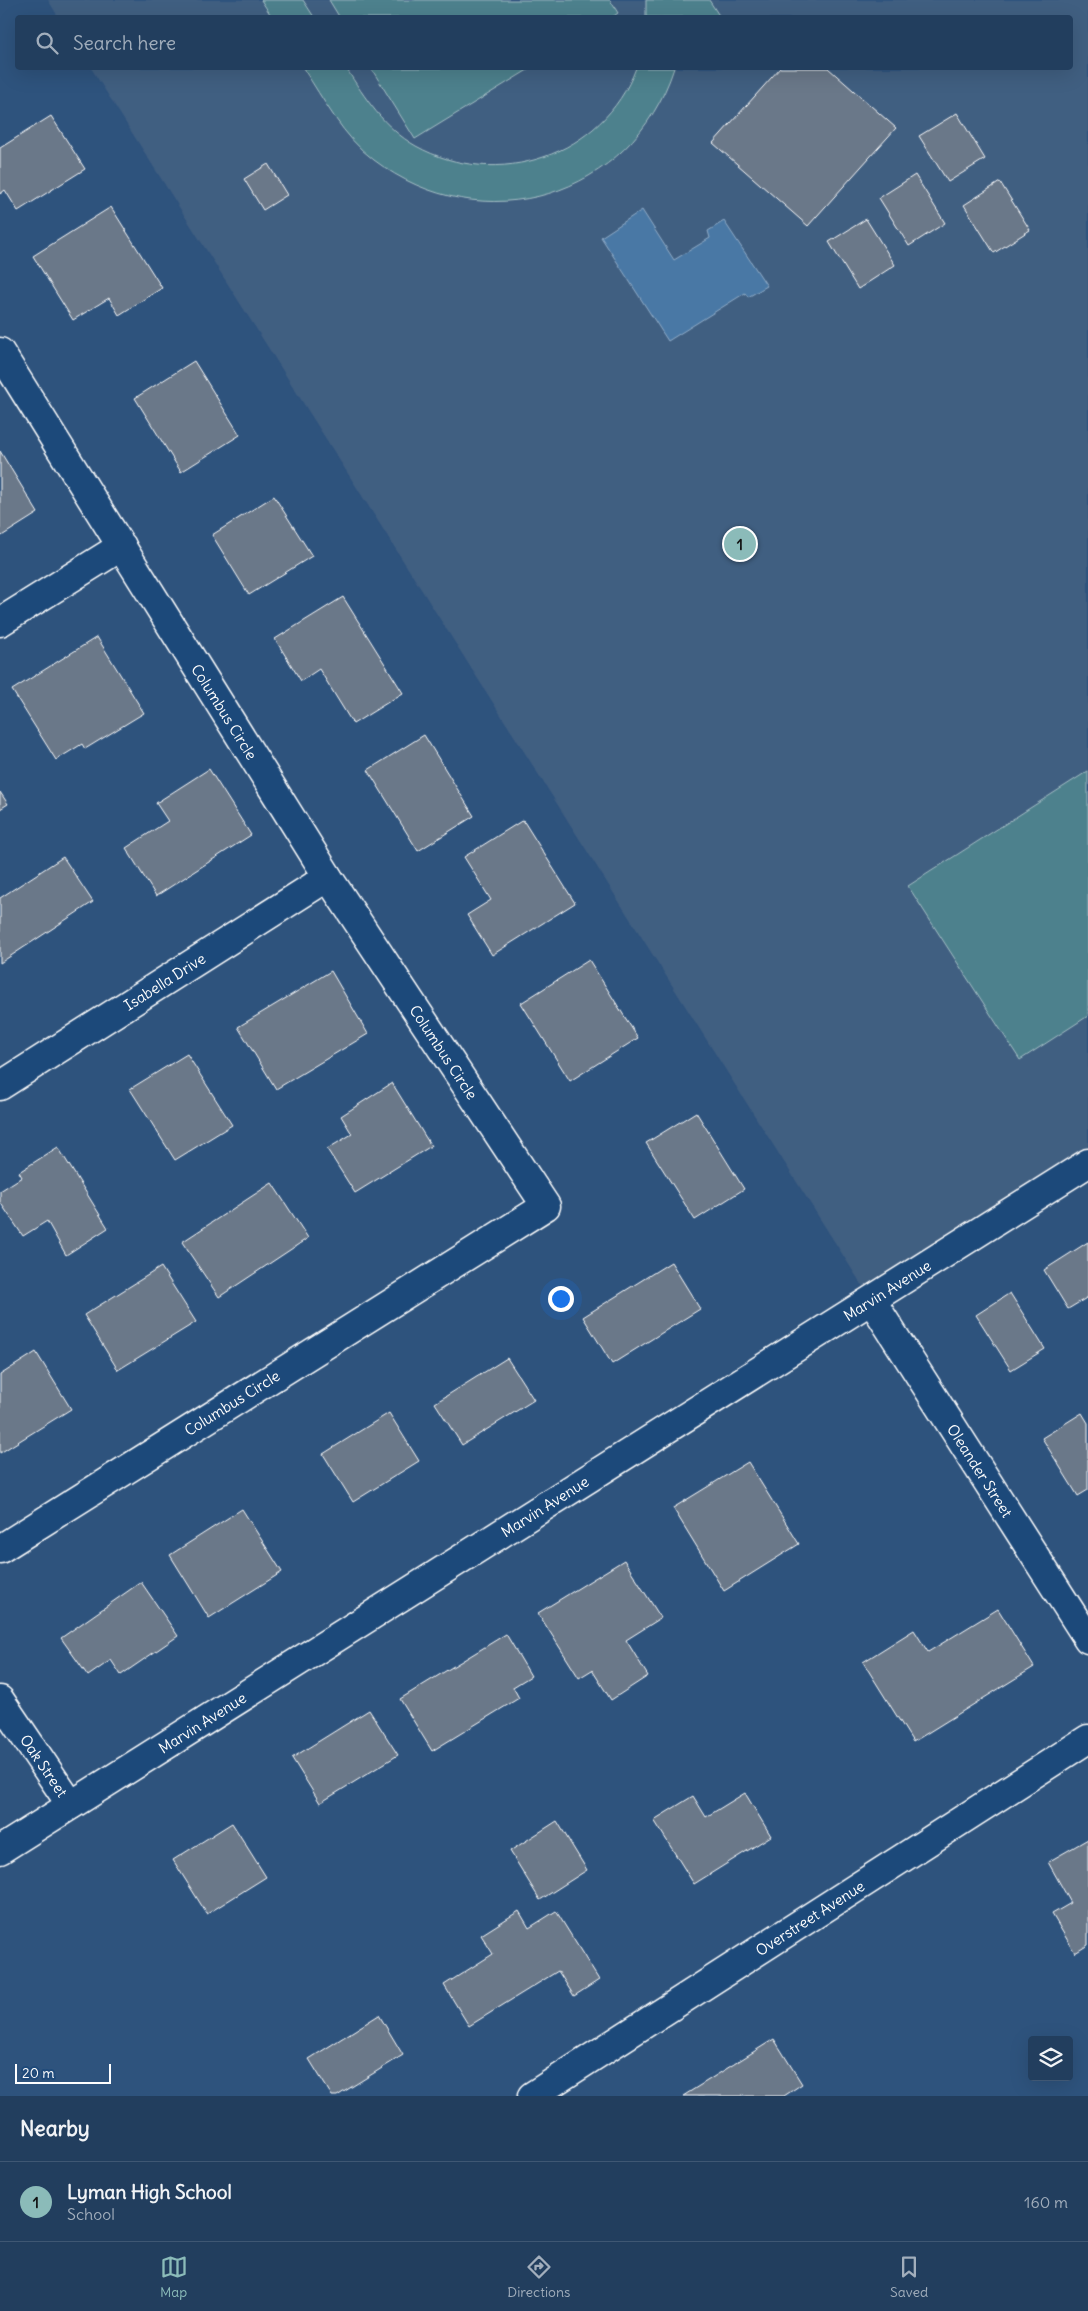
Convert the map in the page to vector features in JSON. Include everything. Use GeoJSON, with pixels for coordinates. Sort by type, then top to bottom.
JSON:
{"type":"FeatureCollection","features":[{"type":"Feature","properties":{"kind":"street","name":"Columbus Circle"},"geometry":{"type":"LineString","coordinates":[[0,352],[328,877],[546,1206],[0,1549]]}},
{"type":"Feature","properties":{"kind":"street"},"geometry":{"type":"LineString","coordinates":[[0,622],[122,546]]}},
{"type":"Feature","properties":{"kind":"street","name":"Isabella Drive"},"geometry":{"type":"LineString","coordinates":[[0,1086],[328,877]]}},
{"type":"Feature","properties":{"kind":"street","name":"Marvin Avenue"},"geometry":{"type":"LineString","coordinates":[[0,1850],[1088,1163]]}},
{"type":"Feature","properties":{"kind":"street","name":"Oleander Street"},"geometry":{"type":"LineString","coordinates":[[872,1301],[1088,1639]]}},
{"type":"Feature","properties":{"kind":"street","name":"Oak Street"},"geometry":{"type":"LineString","coordinates":[[0,1700],[71,1805]]}},
{"type":"Feature","properties":{"kind":"street","name":"Overstreet Avenue"},"geometry":{"type":"LineString","coordinates":[[532,2096],[1088,1739]]}},
{"type":"Feature","properties":{"kind":"shaded area"},"geometry":{"type":"Polygon","coordinates":[[[48,0],[1088,0],[1088,1163],[872,1301],[92,70],[1073,70],[1073,15],[57,15],[48,0]]]}},
{"type":"Feature","properties":{"kind":"shaded area"},"geometry":{"type":"Polygon","coordinates":[[[642,210],[674,260],[710,238],[708,231],[724,221],[767,286],[748,297],[745,293],[668,341],[601,237],[642,210]]]}},
{"type":"Feature","properties":{"kind":"green space"},"geometry":{"type":"Polygon","coordinates":[[[261,0],[303,0],[313,15],[271,15],[261,0]]]}},
{"type":"Feature","properties":{"kind":"green space"},"geometry":{"type":"Polygon","coordinates":[[[329,0],[610,0],[618,13],[615,15],[338,15],[329,0]]]}},
{"type":"Feature","properties":{"kind":"green space"},"geometry":{"type":"Polygon","coordinates":[[[646,0],[709,0],[719,15],[646,15],[646,0]]]}},
{"type":"Feature","properties":{"kind":"green space"},"geometry":{"type":"Polygon","coordinates":[[[304,70],[347,70],[376,112],[394,130],[416,146],[447,159],[480,165],[513,164],[544,157],[573,143],[599,124],[620,98],[635,70],[673,70],[653,113],[625,149],[589,176],[549,194],[505,201],[461,198],[416,185],[374,160],[363,151],[343,129],[304,70]]]}},
{"type":"Feature","properties":{"kind":"green space"},"geometry":{"type":"Polygon","coordinates":[[[372,70],[528,70],[415,139],[372,70]]]}},
{"type":"Feature","properties":{"kind":"green space"},"geometry":{"type":"Polygon","coordinates":[[[1088,771],[1088,1016],[1020,1060],[908,886],[1088,771]]]}},
{"type":"Feature","properties":{"kind":"building"},"geometry":{"type":"Polygon","coordinates":[[[778,70],[830,70],[896,128],[808,226],[713,143],[778,70]]]}},
{"type":"Feature","properties":{"kind":"building"},"geometry":{"type":"Polygon","coordinates":[[[957,113],[985,159],[948,182],[919,136],[957,113]]]}},
{"type":"Feature","properties":{"kind":"building"},"geometry":{"type":"Polygon","coordinates":[[[51,116],[85,169],[18,211],[5,190],[0,194],[0,148],[51,116]]]}},
{"type":"Feature","properties":{"kind":"building"},"geometry":{"type":"Polygon","coordinates":[[[268,164],[287,195],[263,210],[244,179],[268,164]]]}},
{"type":"Feature","properties":{"kind":"building"},"geometry":{"type":"Polygon","coordinates":[[[915,175],[945,223],[909,246],[879,198],[915,175]]]}},
{"type":"Feature","properties":{"kind":"building"},"geometry":{"type":"Polygon","coordinates":[[[1000,182],[1030,230],[994,253],[964,205],[1000,182]]]}},
{"type":"Feature","properties":{"kind":"building"},"geometry":{"type":"Polygon","coordinates":[[[111,207],[162,288],[119,315],[109,298],[73,320],[33,256],[111,207]]]}},
{"type":"Feature","properties":{"kind":"building"},"geometry":{"type":"Polygon","coordinates":[[[866,219],[895,265],[858,289],[829,242],[866,219]]]}},
{"type":"Feature","properties":{"kind":"building"},"geometry":{"type":"Polygon","coordinates":[[[194,361],[240,435],[181,472],[135,398],[194,361]]]}},
{"type":"Feature","properties":{"kind":"building"},"geometry":{"type":"Polygon","coordinates":[[[0,451],[38,513],[0,537],[0,451]]]}},
{"type":"Feature","properties":{"kind":"building"},"geometry":{"type":"Polygon","coordinates":[[[274,496],[312,556],[249,595],[212,535],[274,496]]]}},
{"type":"Feature","properties":{"kind":"building"},"geometry":{"type":"Polygon","coordinates":[[[343,597],[403,693],[353,724],[319,669],[301,681],[275,639],[343,597]]]}},
{"type":"Feature","properties":{"kind":"building"},"geometry":{"type":"Polygon","coordinates":[[[97,637],[144,713],[85,749],[82,744],[56,760],[12,690],[97,637]]]}},
{"type":"Feature","properties":{"kind":"building"},"geometry":{"type":"Polygon","coordinates":[[[424,735],[474,816],[418,851],[368,770],[424,735]]]}},
{"type":"Feature","properties":{"kind":"building"},"geometry":{"type":"Polygon","coordinates":[[[209,769],[251,835],[156,896],[126,848],[168,821],[156,803],[209,769]]]}},
{"type":"Feature","properties":{"kind":"building"},"geometry":{"type":"Polygon","coordinates":[[[0,792],[8,804],[0,809],[0,792]]]}},
{"type":"Feature","properties":{"kind":"building"},"geometry":{"type":"Polygon","coordinates":[[[523,820],[575,903],[492,955],[467,915],[491,900],[464,857],[523,820]]]}},
{"type":"Feature","properties":{"kind":"building"},"geometry":{"type":"Polygon","coordinates":[[[63,857],[93,902],[0,963],[0,898],[63,857]]]}},
{"type":"Feature","properties":{"kind":"building"},"geometry":{"type":"Polygon","coordinates":[[[589,960],[638,1038],[570,1081],[521,1003],[589,960]]]}},
{"type":"Feature","properties":{"kind":"building"},"geometry":{"type":"Polygon","coordinates":[[[331,971],[368,1034],[276,1089],[238,1027],[331,971]]]}},
{"type":"Feature","properties":{"kind":"building"},"geometry":{"type":"Polygon","coordinates":[[[187,1054],[232,1125],[175,1160],[130,1089],[187,1054]]]}},
{"type":"Feature","properties":{"kind":"building"},"geometry":{"type":"Polygon","coordinates":[[[392,1083],[431,1146],[355,1193],[327,1149],[352,1134],[341,1116],[392,1083]]]}},
{"type":"Feature","properties":{"kind":"building"},"geometry":{"type":"Polygon","coordinates":[[[696,1112],[744,1189],[695,1220],[646,1143],[696,1112]]]}},
{"type":"Feature","properties":{"kind":"building"},"geometry":{"type":"Polygon","coordinates":[[[58,1147],[108,1228],[66,1255],[47,1221],[23,1236],[0,1202],[0,1191],[22,1177],[19,1172],[58,1147]]]}},
{"type":"Feature","properties":{"kind":"building"},"geometry":{"type":"Polygon","coordinates":[[[272,1183],[308,1238],[219,1297],[182,1242],[272,1183]]]}},
{"type":"Feature","properties":{"kind":"building"},"geometry":{"type":"Polygon","coordinates":[[[1088,1242],[1088,1297],[1068,1309],[1044,1270],[1088,1242]]]}},
{"type":"Feature","properties":{"kind":"building"},"geometry":{"type":"Polygon","coordinates":[[[671,1262],[700,1309],[612,1364],[583,1317],[671,1262]]]}},
{"type":"Feature","properties":{"kind":"building"},"geometry":{"type":"Polygon","coordinates":[[[161,1267],[196,1322],[118,1370],[84,1315],[161,1267]]]}},
{"type":"Feature","properties":{"kind":"building"},"geometry":{"type":"Polygon","coordinates":[[[1010,1293],[1045,1349],[1011,1370],[976,1315],[1010,1293]]]}},
{"type":"Feature","properties":{"kind":"building"},"geometry":{"type":"Polygon","coordinates":[[[36,1352],[71,1409],[0,1453],[0,1375],[36,1352]]]}},
{"type":"Feature","properties":{"kind":"building"},"geometry":{"type":"Polygon","coordinates":[[[507,1358],[534,1400],[462,1445],[435,1403],[507,1358]]]}},
{"type":"Feature","properties":{"kind":"building"},"geometry":{"type":"Polygon","coordinates":[[[389,1413],[419,1461],[353,1502],[323,1454],[389,1413]]]}},
{"type":"Feature","properties":{"kind":"building"},"geometry":{"type":"Polygon","coordinates":[[[1082,1413],[1088,1423],[1088,1490],[1078,1496],[1042,1438],[1082,1413]]]}},
{"type":"Feature","properties":{"kind":"building"},"geometry":{"type":"Polygon","coordinates":[[[748,1462],[799,1544],[724,1591],[673,1508],[748,1462]]]}},
{"type":"Feature","properties":{"kind":"building"},"geometry":{"type":"Polygon","coordinates":[[[242,1509],[282,1572],[209,1618],[170,1555],[242,1509]]]}},
{"type":"Feature","properties":{"kind":"building"},"geometry":{"type":"Polygon","coordinates":[[[624,1560],[661,1618],[626,1640],[648,1676],[611,1700],[592,1670],[579,1678],[538,1613],[624,1560]]]}},
{"type":"Feature","properties":{"kind":"building"},"geometry":{"type":"Polygon","coordinates":[[[141,1582],[178,1636],[121,1675],[111,1660],[88,1676],[61,1638],[141,1582]]]}},
{"type":"Feature","properties":{"kind":"building"},"geometry":{"type":"Polygon","coordinates":[[[998,1609],[1034,1667],[913,1742],[863,1662],[914,1630],[928,1652],[998,1609]]]}},
{"type":"Feature","properties":{"kind":"building"},"geometry":{"type":"Polygon","coordinates":[[[506,1634],[531,1676],[513,1687],[519,1698],[432,1751],[400,1699],[506,1634]]]}},
{"type":"Feature","properties":{"kind":"building"},"geometry":{"type":"Polygon","coordinates":[[[369,1710],[398,1755],[320,1803],[292,1758],[369,1710]]]}},
{"type":"Feature","properties":{"kind":"building"},"geometry":{"type":"Polygon","coordinates":[[[745,1793],[771,1836],[694,1884],[654,1820],[693,1796],[706,1817],[745,1793]]]}},
{"type":"Feature","properties":{"kind":"building"},"geometry":{"type":"Polygon","coordinates":[[[557,1821],[587,1870],[540,1900],[510,1851],[557,1821]]]}},
{"type":"Feature","properties":{"kind":"building"},"geometry":{"type":"Polygon","coordinates":[[[232,1823],[266,1877],[207,1914],[173,1860],[232,1823]]]}},
{"type":"Feature","properties":{"kind":"building"},"geometry":{"type":"Polygon","coordinates":[[[1088,1839],[1088,1945],[1075,1953],[1052,1914],[1071,1903],[1048,1862],[1088,1839]]]}},
{"type":"Feature","properties":{"kind":"building"},"geometry":{"type":"Polygon","coordinates":[[[519,1911],[529,1928],[556,1911],[599,1980],[574,1996],[558,1971],[469,2026],[444,1985],[493,1954],[481,1935],[519,1911]]]}},
{"type":"Feature","properties":{"kind":"building"},"geometry":{"type":"Polygon","coordinates":[[[379,2015],[403,2055],[337,2096],[332,2096],[309,2059],[379,2015]]]}},
{"type":"Feature","properties":{"kind":"building"},"geometry":{"type":"Polygon","coordinates":[[[774,2039],[802,2084],[784,2096],[683,2096],[774,2039]]]}},
{"type":"Feature","properties":{"kind":"place","name":"Lyman High School"},"geometry":{"type":"Point","coordinates":[740,544]}}]}
